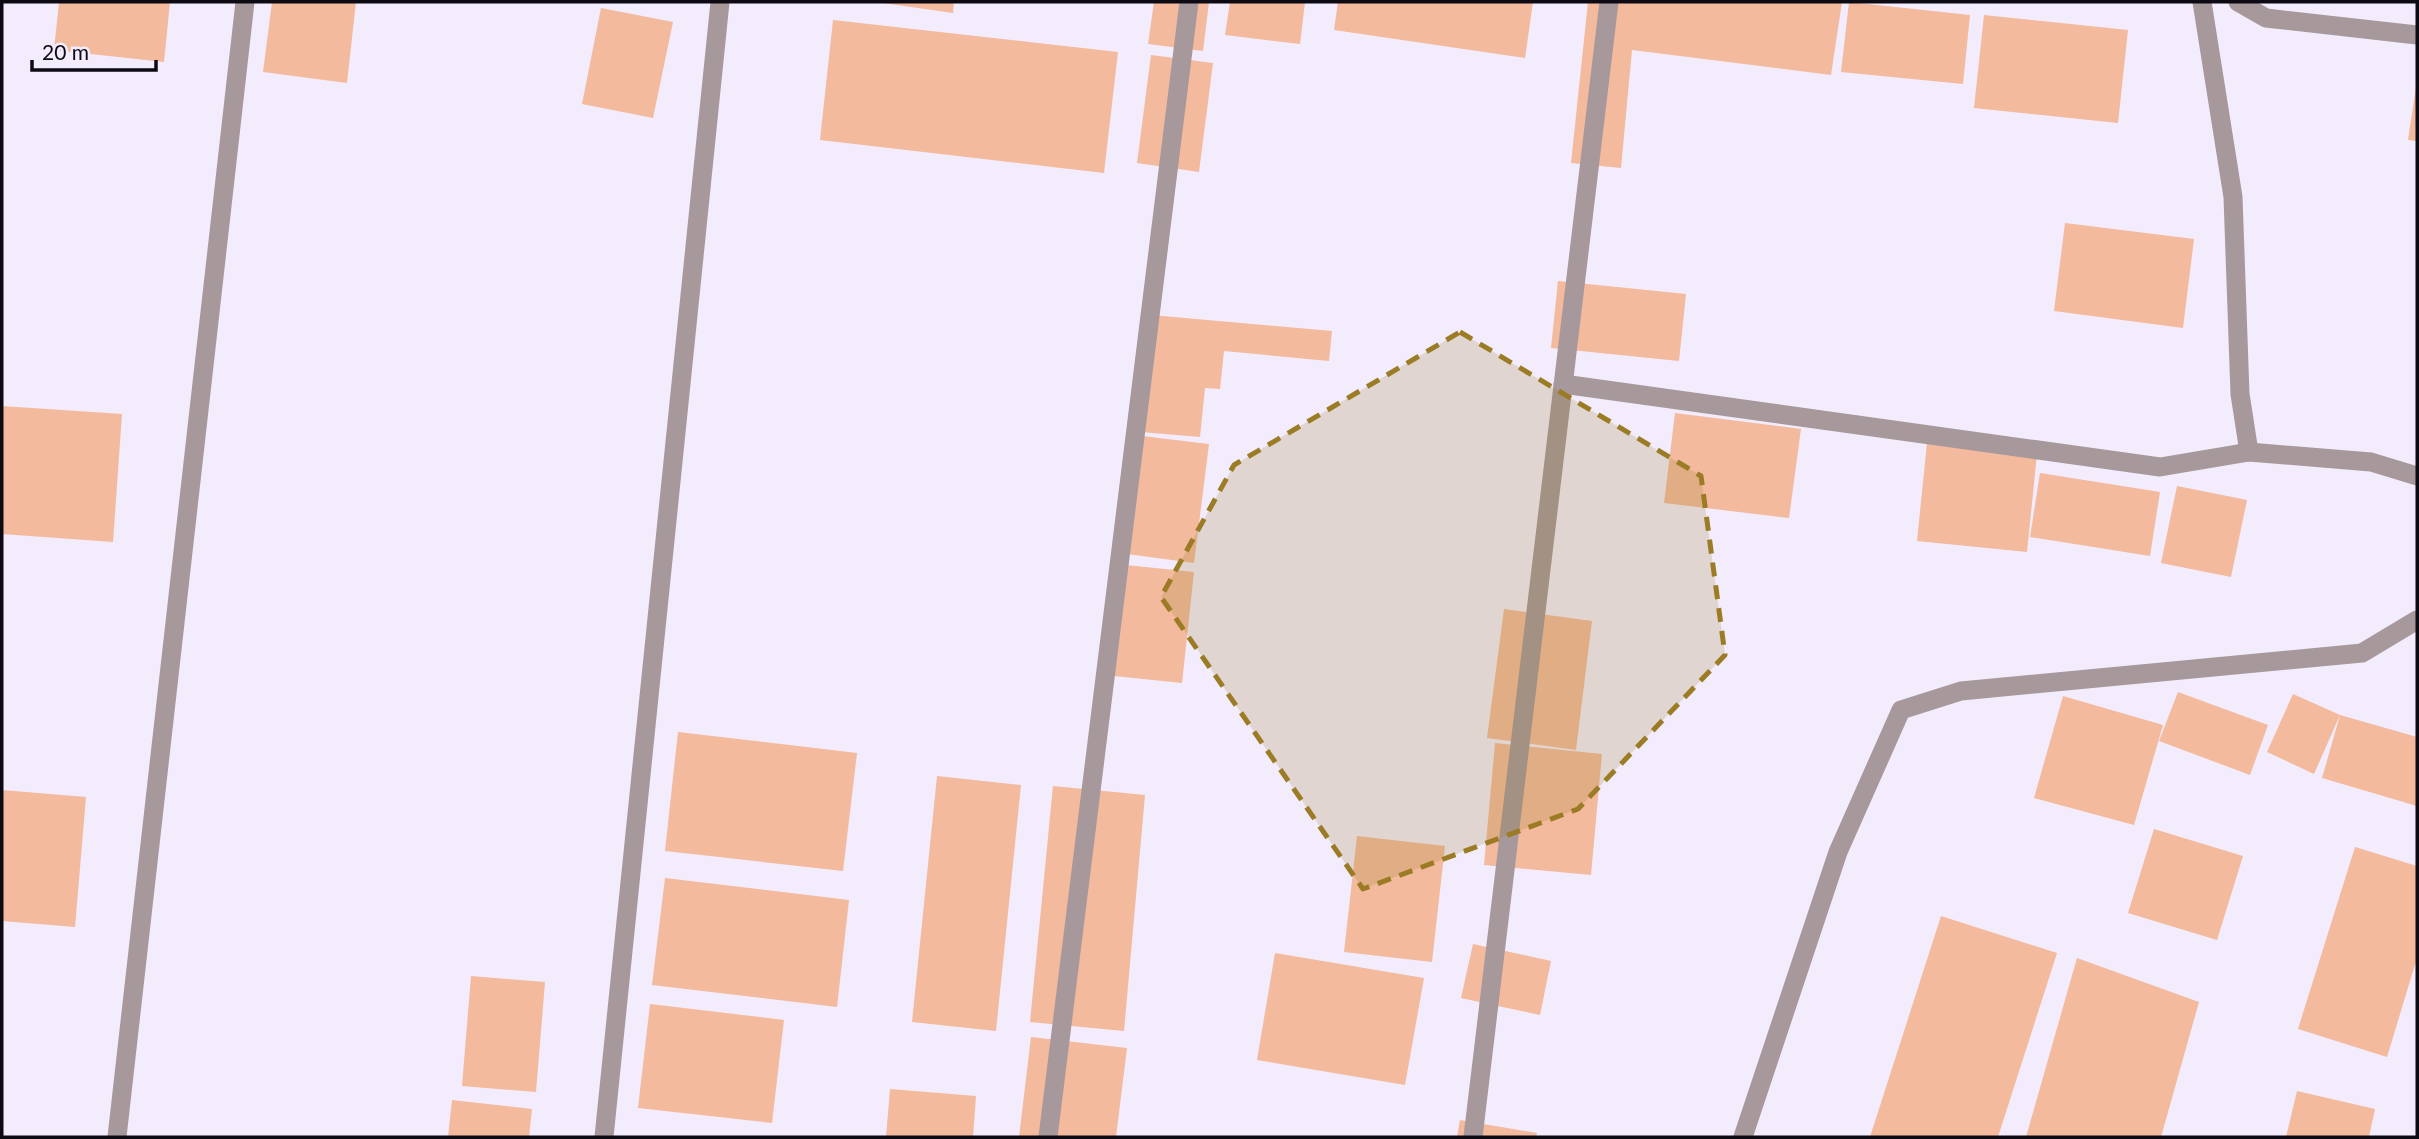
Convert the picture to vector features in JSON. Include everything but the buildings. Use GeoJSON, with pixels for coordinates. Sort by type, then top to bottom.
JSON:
{"type":"FeatureCollection","features":[{"type":"Feature","properties":{"kind":"street"},"geometry":{"type":"LineString","coordinates":[[117,1137],[245,2]]}},
{"type":"Feature","properties":{"kind":"street"},"geometry":{"type":"LineString","coordinates":[[604,1137],[720,2]]}},
{"type":"Feature","properties":{"kind":"street"},"geometry":{"type":"LineString","coordinates":[[1048,1137],[1189,2]]}},
{"type":"Feature","properties":{"kind":"street"},"geometry":{"type":"LineString","coordinates":[[1473,1137],[1609,2]]}},
{"type":"Feature","properties":{"kind":"street"},"geometry":{"type":"LineString","coordinates":[[2202,2],[2233,197],[2239,394],[2249,452]]}},
{"type":"Feature","properties":{"kind":"street"},"geometry":{"type":"LineString","coordinates":[[2238,2],[2266,18],[2417,35]]}},
{"type":"Feature","properties":{"kind":"street"},"geometry":{"type":"LineString","coordinates":[[1563,384],[2160,467],[2249,452],[2371,462],[2417,476]]}},
{"type":"Feature","properties":{"kind":"street"},"geometry":{"type":"LineString","coordinates":[[1743,1137],[1838,852],[1901,710],[1961,691],[2362,653],[2417,620]]}},
{"type":"Feature","properties":{"kind":"highlighted area"},"geometry":{"type":"Polygon","coordinates":[[[1460,332],[1701,476],[1725,655],[1578,809],[1363,889],[1161,597],[1234,465],[1460,332]]]}}]}
